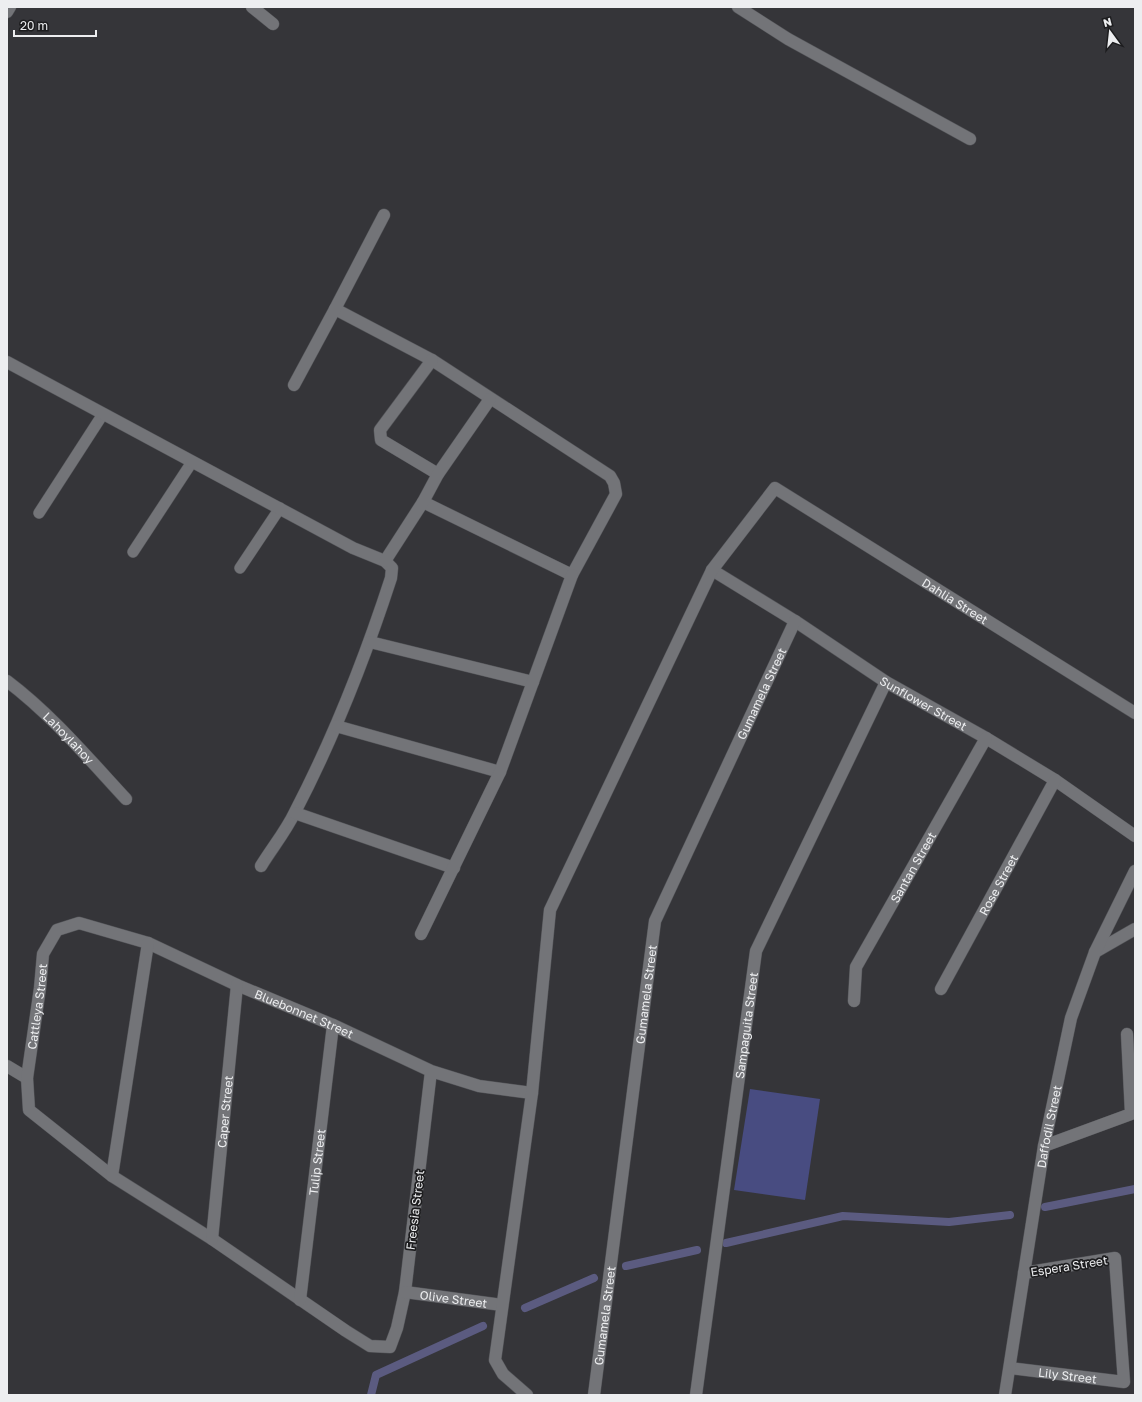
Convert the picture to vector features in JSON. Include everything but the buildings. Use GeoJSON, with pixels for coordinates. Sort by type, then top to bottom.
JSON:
{"type":"FeatureCollection","features":[{"type":"Feature","properties":{"kind":"street"},"geometry":{"type":"LineString","coordinates":[[7,12],[10,7]]}},
{"type":"Feature","properties":{"kind":"street"},"geometry":{"type":"LineString","coordinates":[[252,7],[273,24]]}},
{"type":"Feature","properties":{"kind":"street"},"geometry":{"type":"LineString","coordinates":[[738,7],[788,39],[970,139]]}},
{"type":"Feature","properties":{"kind":"street"},"geometry":{"type":"LineString","coordinates":[[294,385],[384,215]]}},
{"type":"Feature","properties":{"kind":"street"},"geometry":{"type":"LineString","coordinates":[[335,309],[432,360],[610,476],[614,483],[616,494],[572,575],[500,772],[454,868],[420,934]]}},
{"type":"Feature","properties":{"kind":"street"},"geometry":{"type":"LineString","coordinates":[[432,360],[380,430],[381,440],[438,474]]}},
{"type":"Feature","properties":{"kind":"street"},"geometry":{"type":"LineString","coordinates":[[7,362],[353,548],[385,561],[392,568],[391,578],[370,642],[336,726],[295,813],[261,866]]}},
{"type":"Feature","properties":{"kind":"street"},"geometry":{"type":"LineString","coordinates":[[385,561],[423,502],[438,474],[490,399]]}},
{"type":"Feature","properties":{"kind":"street","name":"Dahlia Street"},"geometry":{"type":"LineString","coordinates":[[712,570],[775,488],[1135,713]]}},
{"type":"Feature","properties":{"kind":"street"},"geometry":{"type":"LineString","coordinates":[[423,502],[572,575]]}},
{"type":"Feature","properties":{"kind":"street"},"geometry":{"type":"LineString","coordinates":[[527,1395],[503,1374],[498,1368],[495,1360],[532,1092],[550,910],[712,570]]}},
{"type":"Feature","properties":{"kind":"street","name":"Sunflower Street"},"geometry":{"type":"LineString","coordinates":[[712,570],[795,621],[886,682],[986,738],[1055,780],[1135,836]]}},
{"type":"Feature","properties":{"kind":"street","name":"Gumamela Street"},"geometry":{"type":"LineString","coordinates":[[594,1395],[656,921],[795,621]]}},
{"type":"Feature","properties":{"kind":"street"},"geometry":{"type":"LineString","coordinates":[[370,642],[533,682]]}},
{"type":"Feature","properties":{"kind":"street","name":"Lahoylahoy"},"geometry":{"type":"LineString","coordinates":[[7,681],[28,697],[68,735],[126,800]]}},
{"type":"Feature","properties":{"kind":"street","name":"Sampaguita Street"},"geometry":{"type":"LineString","coordinates":[[696,1395],[756,951],[886,682]]}},
{"type":"Feature","properties":{"kind":"street"},"geometry":{"type":"LineString","coordinates":[[336,726],[500,772]]}},
{"type":"Feature","properties":{"kind":"street","name":"Santan Street"},"geometry":{"type":"LineString","coordinates":[[854,1000],[856,967],[986,738]]}},
{"type":"Feature","properties":{"kind":"street","name":"Rose Street"},"geometry":{"type":"LineString","coordinates":[[941,988],[1055,780]]}},
{"type":"Feature","properties":{"kind":"street"},"geometry":{"type":"LineString","coordinates":[[295,813],[454,868]]}},
{"type":"Feature","properties":{"kind":"street","name":"Daffodil Street"},"geometry":{"type":"LineString","coordinates":[[1005,1395],[1044,1146],[1071,1018],[1095,952],[1135,871]]}},
{"type":"Feature","properties":{"kind":"street","name":"Bluebonnet Street"},"geometry":{"type":"LineString","coordinates":[[79,923],[148,943],[237,985],[333,1025],[431,1071],[478,1086],[532,1092]]}},
{"type":"Feature","properties":{"kind":"street","name":"Cattleya Street"},"geometry":{"type":"LineString","coordinates":[[79,923],[57,930],[43,954],[40,988],[27,1078],[29,1110],[112,1176]]}},
{"type":"Feature","properties":{"kind":"street"},"geometry":{"type":"LineString","coordinates":[[1095,952],[1135,929]]}},
{"type":"Feature","properties":{"kind":"street"},"geometry":{"type":"LineString","coordinates":[[148,943],[112,1176],[212,1239],[300,1300]]}},
{"type":"Feature","properties":{"kind":"street","name":"Caper Street"},"geometry":{"type":"LineString","coordinates":[[212,1239],[237,985]]}},
{"type":"Feature","properties":{"kind":"street","name":"Tulip Street"},"geometry":{"type":"LineString","coordinates":[[300,1300],[333,1025]]}},
{"type":"Feature","properties":{"kind":"street"},"geometry":{"type":"LineString","coordinates":[[1044,1146],[1131,1114],[1127,1034]]}},
{"type":"Feature","properties":{"kind":"street"},"geometry":{"type":"LineString","coordinates":[[7,1066],[27,1078]]}},
{"type":"Feature","properties":{"kind":"street","name":"Freesia Street"},"geometry":{"type":"LineString","coordinates":[[300,1300],[370,1346],[390,1347],[397,1328],[405,1292],[431,1071]]}},
{"type":"Feature","properties":{"kind":"street","name":"Espera Street"},"geometry":{"type":"LineString","coordinates":[[1024,1274],[1115,1258],[1124,1382]]}},
{"type":"Feature","properties":{"kind":"street","name":"Olive Street"},"geometry":{"type":"LineString","coordinates":[[405,1292],[502,1305]]}},
{"type":"Feature","properties":{"kind":"street","name":"Lily Street"},"geometry":{"type":"LineString","coordinates":[[1010,1368],[1124,1382]]}},
{"type":"Feature","properties":{"kind":"lane"},"geometry":{"type":"LineString","coordinates":[[39,513],[103,414]]}},
{"type":"Feature","properties":{"kind":"lane"},"geometry":{"type":"LineString","coordinates":[[133,552],[192,462]]}},
{"type":"Feature","properties":{"kind":"lane"},"geometry":{"type":"LineString","coordinates":[[240,568],[280,508]]}},
{"type":"Feature","properties":{"kind":"shaded area"},"geometry":{"type":"Polygon","coordinates":[[[750,1089],[820,1099],[805,1200],[734,1190],[750,1089]]]}},
{"type":"Feature","properties":{"kind":"waterway"},"geometry":{"type":"LineString","coordinates":[[1045,1207],[1135,1189]]}},
{"type":"Feature","properties":{"kind":"waterway"},"geometry":{"type":"LineString","coordinates":[[726,1243],[843,1216],[949,1222],[1010,1215]]}},
{"type":"Feature","properties":{"kind":"waterway"},"geometry":{"type":"LineString","coordinates":[[626,1266],[697,1250]]}},
{"type":"Feature","properties":{"kind":"waterway"},"geometry":{"type":"LineString","coordinates":[[525,1308],[594,1278]]}},
{"type":"Feature","properties":{"kind":"waterway"},"geometry":{"type":"LineString","coordinates":[[371,1395],[376,1375],[483,1326]]}}]}
